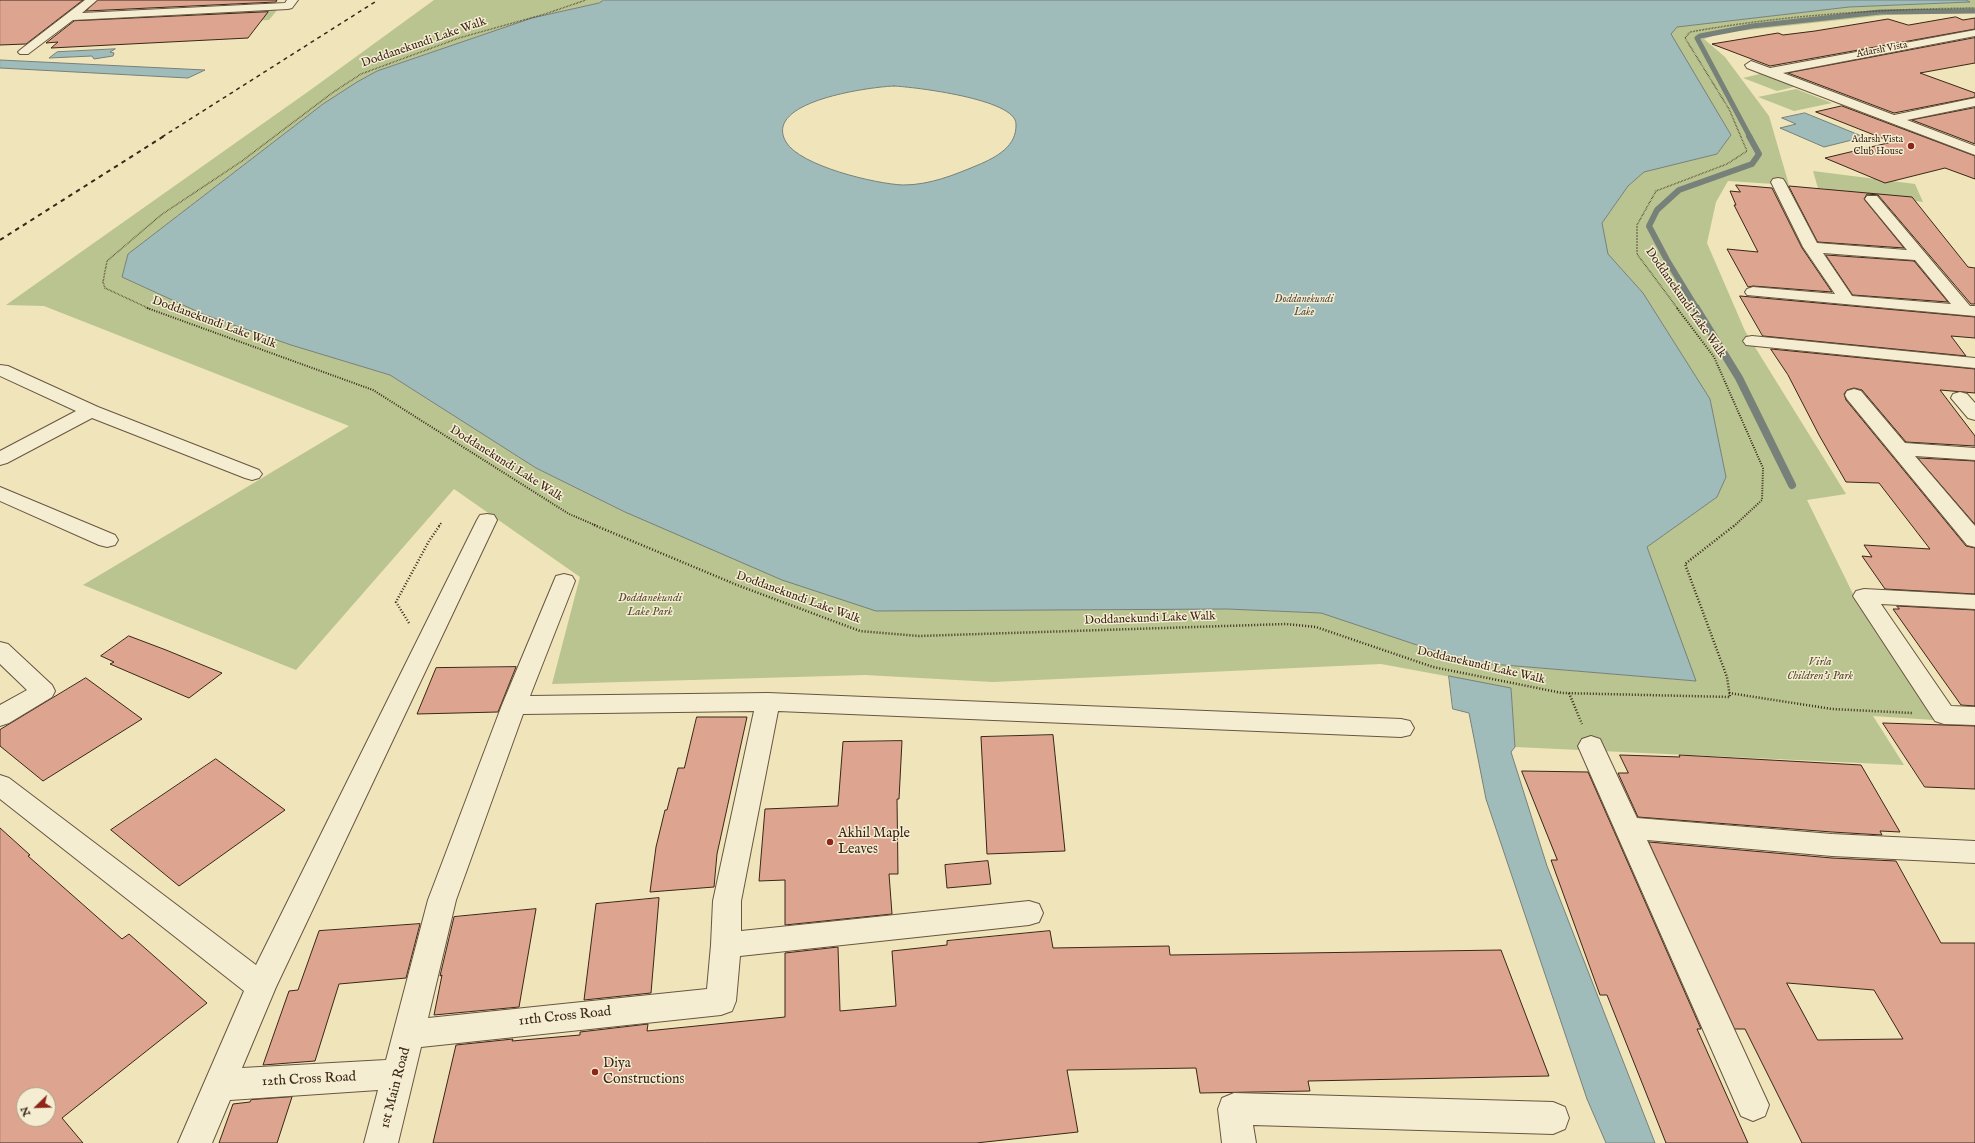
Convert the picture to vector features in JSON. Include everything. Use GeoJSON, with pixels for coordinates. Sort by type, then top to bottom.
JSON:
{"type":"FeatureCollection","features":[{"type":"Feature","properties":{"kind":"street"},"geometry":{"type":"LineString","coordinates":[[24,52],[92,0]]}},
{"type":"Feature","properties":{"kind":"street"},"geometry":{"type":"LineString","coordinates":[[182,11],[193,0]]}},
{"type":"Feature","properties":{"kind":"street"},"geometry":{"type":"LineString","coordinates":[[68,17],[288,6],[293,0]]}},
{"type":"Feature","properties":{"kind":"street","name":"Adarsh Vista"},"geometry":{"type":"LineString","coordinates":[[1770,72],[1975,33]]}},
{"type":"Feature","properties":{"kind":"street"},"geometry":{"type":"LineString","coordinates":[[1751,65],[1895,119],[1975,151]]}},
{"type":"Feature","properties":{"kind":"street"},"geometry":{"type":"LineString","coordinates":[[1895,119],[1975,102]]}},
{"type":"Feature","properties":{"kind":"street"},"geometry":{"type":"LineString","coordinates":[[1778,182],[1811,247],[1847,300]]}},
{"type":"Feature","properties":{"kind":"street"},"geometry":{"type":"LineString","coordinates":[[1872,199],[1920,256],[1970,310]]}},
{"type":"Feature","properties":{"kind":"street"},"geometry":{"type":"LineString","coordinates":[[1811,247],[1920,256]]}},
{"type":"Feature","properties":{"kind":"street"},"geometry":{"type":"LineString","coordinates":[[1753,292],[1970,310]]}},
{"type":"Feature","properties":{"kind":"street"},"geometry":{"type":"LineString","coordinates":[[1752,341],[1975,362]]}},
{"type":"Feature","properties":{"kind":"street"},"geometry":{"type":"LineString","coordinates":[[2,370],[91,411],[252,474]]}},
{"type":"Feature","properties":{"kind":"street"},"geometry":{"type":"LineString","coordinates":[[1854,395],[1901,449],[1975,540]]}},
{"type":"Feature","properties":{"kind":"street"},"geometry":{"type":"LineString","coordinates":[[1960,398],[1975,414]]}},
{"type":"Feature","properties":{"kind":"street"},"geometry":{"type":"LineString","coordinates":[[0,459],[91,411]]}},
{"type":"Feature","properties":{"kind":"street"},"geometry":{"type":"LineString","coordinates":[[1901,449],[1975,454]]}},
{"type":"Feature","properties":{"kind":"street"},"geometry":{"type":"LineString","coordinates":[[0,493],[107,540]]}},
{"type":"Feature","properties":{"kind":"street"},"geometry":{"type":"LineString","coordinates":[[195,1143],[218,1085],[261,986],[487,520]]}},
{"type":"Feature","properties":{"kind":"street","name":"1st Main Road"},"geometry":{"type":"LineString","coordinates":[[381,1143],[400,1074],[442,900],[514,705],[564,581]]}},
{"type":"Feature","properties":{"kind":"street"},"geometry":{"type":"LineString","coordinates":[[1975,602],[1864,596],[1944,714],[1975,716]]}},
{"type":"Feature","properties":{"kind":"street"},"geometry":{"type":"LineString","coordinates":[[0,650],[43,691],[0,717]]}},
{"type":"Feature","properties":{"kind":"street"},"geometry":{"type":"LineString","coordinates":[[768,702],[727,901],[726,945],[1029,913]]}},
{"type":"Feature","properties":{"kind":"street"},"geometry":{"type":"LineString","coordinates":[[514,705],[768,702],[1401,728]]}},
{"type":"Feature","properties":{"kind":"street"},"geometry":{"type":"LineString","coordinates":[[1591,746],[1753,1105]]}},
{"type":"Feature","properties":{"kind":"street"},"geometry":{"type":"LineString","coordinates":[[0,785],[261,986]]}},
{"type":"Feature","properties":{"kind":"street"},"geometry":{"type":"LineString","coordinates":[[1628,828],[1832,845],[1975,852]]}},
{"type":"Feature","properties":{"kind":"street","name":"11th Cross Road"},"geometry":{"type":"LineString","coordinates":[[410,1034],[721,1001],[726,945]]}},
{"type":"Feature","properties":{"kind":"street","name":"12th Cross Road"},"geometry":{"type":"LineString","coordinates":[[218,1085],[400,1074]]}},
{"type":"Feature","properties":{"kind":"street"},"geometry":{"type":"LineString","coordinates":[[1239,1143],[1234,1109],[1552,1118]]}},
{"type":"Feature","properties":{"kind":"path","name":"Doddanekundi Lake Walk"},"geometry":{"type":"LineString","coordinates":[[586,0],[545,14],[459,38],[384,64],[354,78],[242,161],[155,220],[107,261],[103,282],[105,288],[136,304],[373,390],[569,514],[737,585],[860,631],[919,636],[1286,624],[1316,627],[1440,668],[1569,693],[1730,697],[1726,677],[1685,564],[1734,526],[1762,500],[1763,468],[1714,357],[1637,254],[1637,225],[1656,191],[1727,164],[1747,151],[1729,109],[1685,38],[1690,32],[1712,28],[1891,9],[1975,8]]}},
{"type":"Feature","properties":{"kind":"path"},"geometry":{"type":"LineString","coordinates":[[427,645],[406,620],[396,602],[429,541],[442,522]]}},
{"type":"Feature","properties":{"kind":"path"},"geometry":{"type":"LineString","coordinates":[[1569,693],[1591,746]]}},
{"type":"Feature","properties":{"kind":"path"},"geometry":{"type":"LineString","coordinates":[[1729,694],[1832,709],[1944,714]]}},
{"type":"Feature","properties":{"kind":"green space","name":"Doddanekundi Lake Park"},"geometry":{"type":"Polygon","coordinates":[[[434,0],[604,0],[599,3],[532,18],[377,71],[357,82],[323,104],[128,254],[122,277],[205,315],[291,345],[390,375],[536,468],[625,512],[1227,609],[1321,613],[1468,662],[1695,681],[1647,547],[1717,497],[1726,477],[1710,399],[1643,293],[1607,254],[1602,223],[1628,186],[1644,172],[1717,154],[1731,135],[1670,34],[1677,27],[1849,7],[1969,2],[1966,0],[1975,0],[1975,13],[1886,15],[1721,33],[1704,39],[1725,57],[1769,116],[1789,185],[1728,181],[1716,202],[1707,243],[1745,331],[1846,494],[1807,500],[1853,594],[1934,720],[1873,716],[1904,765],[1515,747],[1511,688],[1381,664],[993,682],[865,675],[552,684],[580,577],[454,489],[296,670],[83,585],[349,426],[44,306],[6,305],[309,91],[434,0]]]}},
{"type":"Feature","properties":{"kind":"green space"},"geometry":{"type":"Polygon","coordinates":[[[278,9],[269,20],[193,24],[203,13],[278,9]]]}},
{"type":"Feature","properties":{"kind":"green space"},"geometry":{"type":"Polygon","coordinates":[[[1764,73],[1798,86],[1777,91],[1743,78],[1764,73]]]}},
{"type":"Feature","properties":{"kind":"green space"},"geometry":{"type":"Polygon","coordinates":[[[1796,89],[1832,103],[1794,111],[1758,97],[1796,89]]]}},
{"type":"Feature","properties":{"kind":"green space"},"geometry":{"type":"Polygon","coordinates":[[[1813,171],[1915,184],[1923,202],[1818,188],[1813,171]]]}},
{"type":"Feature","properties":{"kind":"water","name":"Doddanekundi Lake"},"geometry":{"type":"Polygon","coordinates":[[[604,0],[1966,0],[1970,2],[1849,7],[1677,27],[1671,34],[1731,135],[1717,154],[1644,172],[1628,186],[1602,223],[1608,254],[1643,293],[1710,399],[1726,477],[1717,497],[1647,547],[1696,681],[1468,662],[1321,613],[1227,609],[876,611],[782,580],[625,512],[536,468],[390,375],[291,345],[205,315],[122,277],[128,254],[323,104],[357,82],[377,71],[532,18],[599,3],[604,0]],[[894,86],[843,93],[822,99],[803,107],[789,116],[783,128],[786,142],[794,151],[806,159],[822,166],[875,181],[891,184],[913,185],[951,176],[978,165],[999,154],[1013,139],[1016,124],[1012,115],[1000,108],[983,101],[962,96],[894,86]]]}},
{"type":"Feature","properties":{"kind":"water"},"geometry":{"type":"Polygon","coordinates":[[[115,49],[110,52],[114,53],[113,56],[94,59],[92,56],[49,58],[57,52],[115,49]]]}},
{"type":"Feature","properties":{"kind":"water"},"geometry":{"type":"Polygon","coordinates":[[[0,60],[205,70],[188,78],[0,68],[0,60]]]}},
{"type":"Feature","properties":{"kind":"water"},"geometry":{"type":"Polygon","coordinates":[[[1805,113],[1864,137],[1824,147],[1780,128],[1796,124],[1782,118],[1805,113]]]}},
{"type":"Feature","properties":{"kind":"water"},"geometry":{"type":"Polygon","coordinates":[[[1449,676],[1511,688],[1515,747],[1511,752],[1547,866],[1655,1143],[1606,1143],[1587,1099],[1486,799],[1469,713],[1453,709],[1449,676]]]}},
{"type":"Feature","properties":{"kind":"building"},"geometry":{"type":"Polygon","coordinates":[[[0,0],[83,0],[26,44],[0,45],[0,0]]]}},
{"type":"Feature","properties":{"kind":"building"},"geometry":{"type":"Polygon","coordinates":[[[98,0],[277,0],[276,2],[86,11],[98,0]]]}},
{"type":"Feature","properties":{"kind":"building"},"geometry":{"type":"Polygon","coordinates":[[[268,12],[248,38],[51,48],[58,42],[46,43],[74,21],[268,12]]]}},
{"type":"Feature","properties":{"kind":"building"},"geometry":{"type":"Polygon","coordinates":[[[1956,17],[1963,20],[1975,18],[1975,29],[1770,66],[1712,44],[1778,33],[1783,35],[1815,31],[1888,19],[1908,25],[1956,17]]]}},
{"type":"Feature","properties":{"kind":"building"},"geometry":{"type":"Polygon","coordinates":[[[1975,38],[1975,63],[1920,73],[1975,93],[1975,97],[1894,113],[1788,73],[1975,38]]]}},
{"type":"Feature","properties":{"kind":"building","name":"Adarsh Vista Club House"},"geometry":{"type":"Polygon","coordinates":[[[1842,106],[1975,156],[1975,179],[1945,168],[1885,183],[1825,158],[1892,142],[1816,112],[1842,106]]]}},
{"type":"Feature","properties":{"kind":"building"},"geometry":{"type":"Polygon","coordinates":[[[1975,108],[1975,144],[1912,120],[1975,108]]]}},
{"type":"Feature","properties":{"kind":"building"},"geometry":{"type":"Polygon","coordinates":[[[1736,185],[1772,188],[1802,248],[1832,292],[1753,286],[1748,287],[1727,249],[1758,252],[1734,205],[1736,205],[1730,191],[1740,192],[1736,185]]]}},
{"type":"Feature","properties":{"kind":"building"},"geometry":{"type":"Polygon","coordinates":[[[1789,186],[1912,197],[1968,267],[1975,268],[1975,304],[1971,304],[1878,195],[1867,194],[1864,199],[1904,248],[1818,242],[1789,186]]]}},
{"type":"Feature","properties":{"kind":"building"},"geometry":{"type":"Polygon","coordinates":[[[1826,255],[1914,261],[1948,302],[1853,295],[1826,255]]]}},
{"type":"Feature","properties":{"kind":"building"},"geometry":{"type":"Polygon","coordinates":[[[1740,296],[1975,317],[1975,338],[1951,336],[1966,356],[1763,336],[1740,296]]]}},
{"type":"Feature","properties":{"kind":"building"},"geometry":{"type":"Polygon","coordinates":[[[1771,349],[1975,369],[1975,393],[1940,390],[1975,436],[1975,446],[1906,442],[1862,390],[1854,388],[1847,390],[1844,394],[1846,400],[1966,546],[1975,548],[1975,594],[1885,589],[1862,556],[1872,557],[1864,545],[1930,549],[1879,483],[1846,482],[1819,435],[1788,375],[1771,349]]]}},
{"type":"Feature","properties":{"kind":"building"},"geometry":{"type":"Polygon","coordinates":[[[1918,458],[1975,461],[1975,524],[1918,458]]]}},
{"type":"Feature","properties":{"kind":"building"},"geometry":{"type":"Polygon","coordinates":[[[1897,606],[1975,610],[1975,706],[1961,705],[1893,609],[1899,609],[1897,606]]]}},
{"type":"Feature","properties":{"kind":"building"},"geometry":{"type":"Polygon","coordinates":[[[129,636],[222,673],[189,698],[110,664],[114,662],[101,656],[129,636]]]}},
{"type":"Feature","properties":{"kind":"building"},"geometry":{"type":"Polygon","coordinates":[[[516,667],[498,712],[417,714],[436,668],[516,667]]]}},
{"type":"Feature","properties":{"kind":"building"},"geometry":{"type":"Polygon","coordinates":[[[86,678],[142,719],[43,781],[0,746],[0,730],[86,678]]]}},
{"type":"Feature","properties":{"kind":"building"},"geometry":{"type":"Polygon","coordinates":[[[697,717],[747,717],[717,854],[714,887],[650,892],[656,847],[665,810],[667,810],[678,768],[684,768],[697,717]]]}},
{"type":"Feature","properties":{"kind":"building"},"geometry":{"type":"Polygon","coordinates":[[[1883,723],[1975,726],[1975,789],[1925,787],[1883,723]]]}},
{"type":"Feature","properties":{"kind":"building"},"geometry":{"type":"Polygon","coordinates":[[[1053,735],[1065,851],[987,854],[981,737],[1053,735]]]}},
{"type":"Feature","properties":{"kind":"building"},"geometry":{"type":"Polygon","coordinates":[[[902,741],[899,799],[897,799],[898,874],[889,874],[892,914],[785,925],[785,880],[759,881],[765,809],[838,806],[843,742],[902,741]]]}},
{"type":"Feature","properties":{"kind":"building"},"geometry":{"type":"Polygon","coordinates":[[[1620,755],[1680,757],[1679,755],[1861,765],[1900,832],[1880,831],[1882,835],[1638,817],[1618,773],[1628,773],[1620,755]]]}},
{"type":"Feature","properties":{"kind":"building"},"geometry":{"type":"Polygon","coordinates":[[[216,759],[285,810],[179,886],[111,830],[216,759]]]}},
{"type":"Feature","properties":{"kind":"building"},"geometry":{"type":"Polygon","coordinates":[[[1522,771],[1588,772],[1701,1029],[1697,1029],[1748,1143],[1666,1143],[1607,995],[1600,995],[1551,860],[1557,860],[1522,771]]]}},
{"type":"Feature","properties":{"kind":"building"},"geometry":{"type":"Polygon","coordinates":[[[0,828],[30,855],[28,856],[122,939],[129,934],[207,1003],[62,1118],[83,1143],[0,1143],[0,828]]]}},
{"type":"Feature","properties":{"kind":"building"},"geometry":{"type":"Polygon","coordinates":[[[1649,842],[1832,858],[1896,861],[1941,943],[1975,943],[1975,1143],[1802,1143],[1745,1029],[1735,1029],[1649,842]],[[1787,983],[1818,1040],[1903,1039],[1874,990],[1787,983]]]}},
{"type":"Feature","properties":{"kind":"building"},"geometry":{"type":"Polygon","coordinates":[[[988,861],[991,884],[947,888],[945,865],[988,861]]]}},
{"type":"Feature","properties":{"kind":"building"},"geometry":{"type":"Polygon","coordinates":[[[659,898],[651,993],[584,1000],[596,904],[659,898]]]}},
{"type":"Feature","properties":{"kind":"building"},"geometry":{"type":"Polygon","coordinates":[[[536,909],[519,1007],[434,1015],[442,975],[440,976],[454,917],[536,909]]]}},
{"type":"Feature","properties":{"kind":"building"},"geometry":{"type":"Polygon","coordinates":[[[420,924],[406,978],[339,984],[315,1061],[263,1065],[289,991],[298,990],[319,931],[420,924]]]}},
{"type":"Feature","properties":{"kind":"building"},"geometry":{"type":"Polygon","coordinates":[[[1050,931],[1053,948],[1169,946],[1170,955],[1501,950],[1549,1076],[1308,1081],[1310,1091],[1200,1093],[1196,1068],[1067,1070],[1078,1132],[976,1143],[433,1143],[456,1045],[513,1039],[512,1041],[580,1035],[580,1032],[648,1024],[647,1031],[785,1017],[785,953],[838,947],[840,1011],[896,1006],[892,951],[947,945],[947,941],[1050,931]]]}},
{"type":"Feature","properties":{"kind":"building"},"geometry":{"type":"Polygon","coordinates":[[[292,1097],[277,1143],[219,1143],[233,1104],[250,1102],[251,1100],[292,1097]]]}},
{"type":"Feature","properties":{"kind":"waterway"},"geometry":{"type":"LineString","coordinates":[[1750,137],[1697,38],[1700,36],[1752,26],[1880,12],[1975,11]]}},
{"type":"Feature","properties":{"kind":"waterway"},"geometry":{"type":"LineString","coordinates":[[1697,309],[1667,260],[1649,226],[1657,210],[1679,190],[1752,164],[1759,154],[1749,136]]}},
{"type":"Feature","properties":{"kind":"waterway"},"geometry":{"type":"LineString","coordinates":[[1696,308],[1739,378],[1792,485]]}},
{"type":"Feature","properties":{"kind":"railway"},"geometry":{"type":"LineString","coordinates":[[162,137],[378,0]]}},
{"type":"Feature","properties":{"kind":"railway"},"geometry":{"type":"LineString","coordinates":[[0,240],[164,136]]}},
{"type":"Feature","properties":{"kind":"place","name":"Adarsh Vista Club House"},"geometry":{"type":"Point","coordinates":[1911,146]}},
{"type":"Feature","properties":{"kind":"place","name":"Akhil Maple Leaves"},"geometry":{"type":"Point","coordinates":[830,842]}},
{"type":"Feature","properties":{"kind":"place","name":"Diya Constructions"},"geometry":{"type":"Point","coordinates":[595,1072]}},
{"type":"Feature","properties":{"kind":"park label","name":"Virla Children's Park"},"geometry":{"type":"Point","coordinates":[1820,670]}}]}
